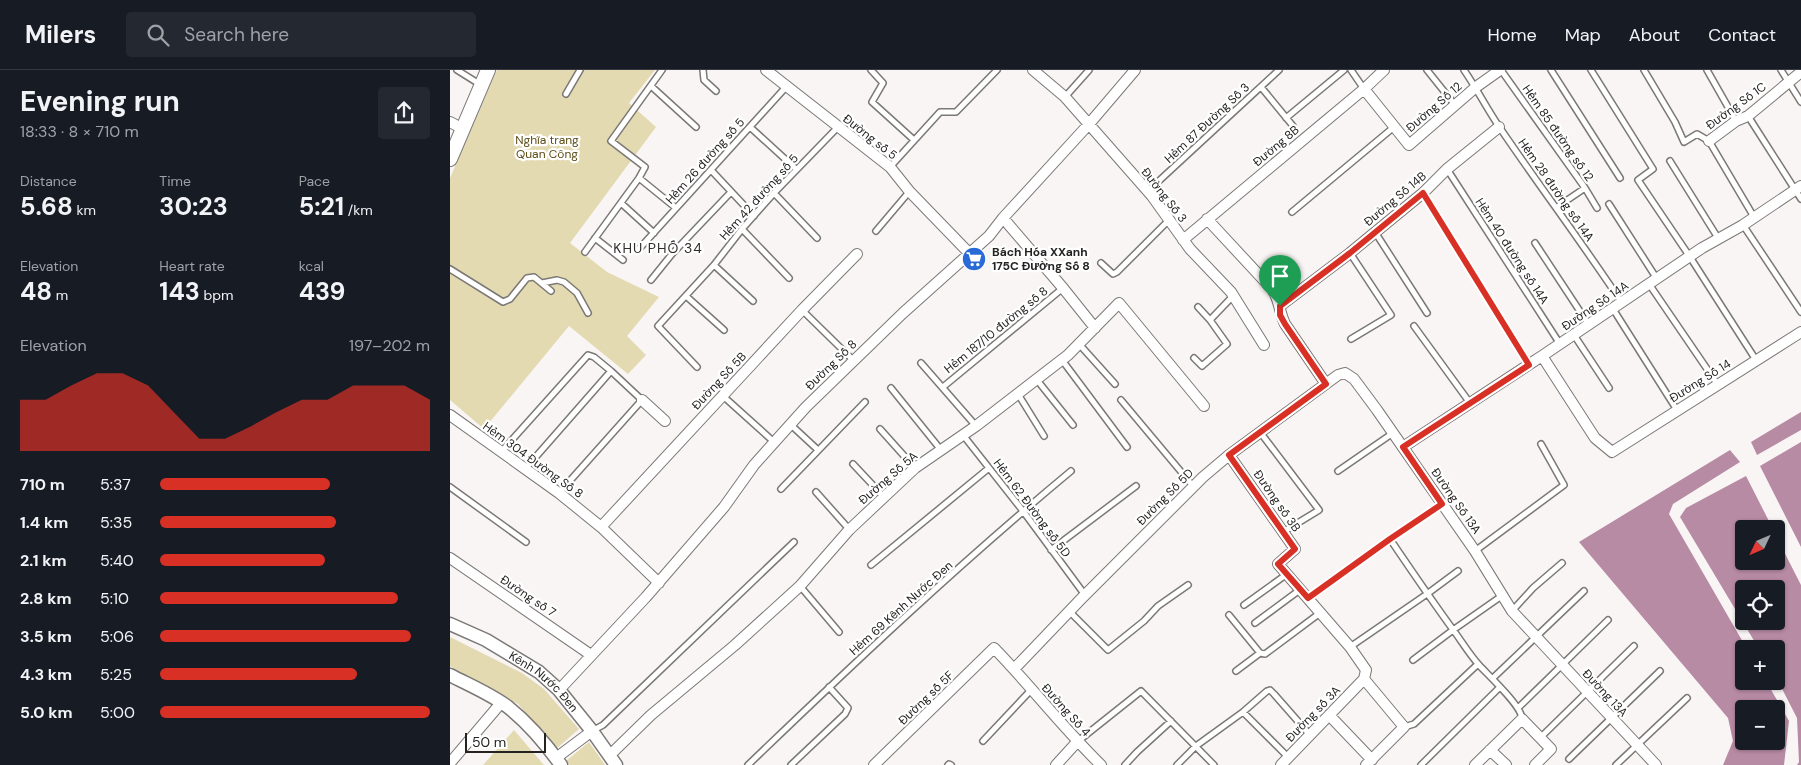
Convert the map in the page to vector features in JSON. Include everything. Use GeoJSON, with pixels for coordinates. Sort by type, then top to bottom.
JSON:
{"type":"FeatureCollection","features":[{"type":"Feature","properties":{"kind":"main road"},"geometry":{"type":"LineString","coordinates":[[450,159],[488,70]]}},
{"type":"Feature","properties":{"kind":"street","name":"Đường số 5"},"geometry":{"type":"LineString","coordinates":[[766,70],[890,167],[910,192],[970,254]]}},
{"type":"Feature","properties":{"kind":"street","name":"Đường Số 3"},"geometry":{"type":"LineString","coordinates":[[1033,70],[1065,97],[1148,191],[1190,249],[1233,296],[1264,345]]}},
{"type":"Feature","properties":{"kind":"street","name":"Đường Số 8"},"geometry":{"type":"LineString","coordinates":[[558,690],[659,583],[724,507],[744,477],[790,424],[903,313],[989,236],[1135,70]]}},
{"type":"Feature","properties":{"kind":"street","name":"Đường 8B"},"geometry":{"type":"LineString","coordinates":[[1183,240],[1364,89],[1384,70]]}},
{"type":"Feature","properties":{"kind":"street","name":"Đường Số 12"},"geometry":{"type":"LineString","coordinates":[[1364,89],[1408,145],[1476,87],[1501,70]]}},
{"type":"Feature","properties":{"kind":"street","name":"Đường Số 1C"},"geometry":{"type":"LineString","coordinates":[[1709,141],[1736,121],[1748,116],[1801,72]]}},
{"type":"Feature","properties":{"kind":"street"},"geometry":{"type":"LineString","coordinates":[[450,122],[463,129]]}},
{"type":"Feature","properties":{"kind":"street","name":"Đường Số 14B"},"geometry":{"type":"LineString","coordinates":[[1280,306],[1350,253],[1499,127]]}},
{"type":"Feature","properties":{"kind":"street","name":"Đường Số 14A"},"geometry":{"type":"LineString","coordinates":[[1403,447],[1690,257],[1743,225],[1798,188]]}},
{"type":"Feature","properties":{"kind":"street"},"geometry":{"type":"LineString","coordinates":[[1003,218],[1063,288],[1094,328]]}},
{"type":"Feature","properties":{"kind":"street"},"geometry":{"type":"LineString","coordinates":[[1207,219],[1272,289],[1277,297],[1280,315],[1285,324],[1326,384]]}},
{"type":"Feature","properties":{"kind":"street","name":"Đường Số 5B"},"geometry":{"type":"LineString","coordinates":[[601,526],[802,310],[857,254]]}},
{"type":"Feature","properties":{"kind":"street","name":"Đường Số 5A"},"geometry":{"type":"LineString","coordinates":[[613,760],[651,715],[735,645],[800,586],[850,530],[915,468],[942,451],[1062,360],[1119,303],[1204,406]]}},
{"type":"Feature","properties":{"kind":"street","name":"Đường Số 14"},"geometry":{"type":"LineString","coordinates":[[1542,356],[1595,438],[1612,452],[1801,332]]}},
{"type":"Feature","properties":{"kind":"street","name":"Đường Số 5D"},"geometry":{"type":"LineString","coordinates":[[1014,669],[1193,486],[1229,455],[1338,375],[1345,373],[1354,379]]}},
{"type":"Feature","properties":{"kind":"street","name":"Đường Số 13A"},"geometry":{"type":"LineString","coordinates":[[1354,379],[1475,551],[1512,610],[1536,637]]}},
{"type":"Feature","properties":{"kind":"street"},"geometry":{"type":"LineString","coordinates":[[642,400],[665,422]]}},
{"type":"Feature","properties":{"kind":"street","name":"Hẻm 304 Đường Số 8"},"geometry":{"type":"LineString","coordinates":[[450,415],[526,468],[601,526]]}},
{"type":"Feature","properties":{"kind":"street","name":"Đường số 3B"},"geometry":{"type":"LineString","coordinates":[[1229,455],[1295,549],[1278,564],[1287,574]]}},
{"type":"Feature","properties":{"kind":"street"},"geometry":{"type":"LineString","coordinates":[[601,526],[659,583]]}},
{"type":"Feature","properties":{"kind":"street","name":"Đường số 7"},"geometry":{"type":"LineString","coordinates":[[450,558],[591,655]]}},
{"type":"Feature","properties":{"kind":"street"},"geometry":{"type":"LineString","coordinates":[[1287,574],[1350,647],[1366,670],[1364,679],[1404,727],[1369,762],[1329,715]]}},
{"type":"Feature","properties":{"kind":"street","name":"Kênh Nước Đen"},"geometry":{"type":"LineString","coordinates":[[450,624],[486,640],[539,672],[558,690],[613,760]]}},
{"type":"Feature","properties":{"kind":"street","name":"Đường 13A"},"geometry":{"type":"LineString","coordinates":[[1536,637],[1656,765]]}},
{"type":"Feature","properties":{"kind":"street","name":"Đường số 5F"},"geometry":{"type":"LineString","coordinates":[[874,765],[994,648],[1014,669]]}},
{"type":"Feature","properties":{"kind":"street","name":"Đường Số 4"},"geometry":{"type":"LineString","coordinates":[[1014,669],[1077,742],[1101,765]]}},
{"type":"Feature","properties":{"kind":"street"},"geometry":{"type":"LineString","coordinates":[[450,676],[500,702],[528,725],[558,762],[592,731]]}},
{"type":"Feature","properties":{"kind":"street","name":"Đường số 3A"},"geometry":{"type":"LineString","coordinates":[[1285,761],[1364,679]]}},
{"type":"Feature","properties":{"kind":"street"},"geometry":{"type":"LineString","coordinates":[[450,763],[500,702]]}},
{"type":"Feature","properties":{"kind":"street"},"geometry":{"type":"LineString","coordinates":[[1475,765],[1522,719],[1551,749],[1535,765]]}},
{"type":"Feature","properties":{"kind":"street"},"geometry":{"type":"LineString","coordinates":[[1056,765],[1077,742]]}},
{"type":"Feature","properties":{"kind":"street"},"geometry":{"type":"LineString","coordinates":[[1490,750],[1506,765]]}},
{"type":"Feature","properties":{"kind":"lane"},"geometry":{"type":"LineString","coordinates":[[457,70],[482,85]]}},
{"type":"Feature","properties":{"kind":"lane"},"geometry":{"type":"LineString","coordinates":[[566,94],[580,70]]}},
{"type":"Feature","properties":{"kind":"lane"},"geometry":{"type":"LineString","coordinates":[[585,252],[639,178],[644,167],[611,141],[662,70]]}},
{"type":"Feature","properties":{"kind":"lane"},"geometry":{"type":"LineString","coordinates":[[704,70],[704,80],[716,91]]}},
{"type":"Feature","properties":{"kind":"lane"},"geometry":{"type":"LineString","coordinates":[[871,70],[883,83],[872,102],[914,140]]}},
{"type":"Feature","properties":{"kind":"lane"},"geometry":{"type":"LineString","coordinates":[[890,167],[940,112],[956,112],[997,70]]}},
{"type":"Feature","properties":{"kind":"lane"},"geometry":{"type":"LineString","coordinates":[[1065,97],[1089,70]]}},
{"type":"Feature","properties":{"kind":"lane","name":"Hẻm 87 Đường Số 3"},"geometry":{"type":"LineString","coordinates":[[1148,191],[1279,70]]}},
{"type":"Feature","properties":{"kind":"lane"},"geometry":{"type":"LineString","coordinates":[[1286,118],[1344,70]]}},
{"type":"Feature","properties":{"kind":"lane"},"geometry":{"type":"LineString","coordinates":[[1351,70],[1364,89]]}},
{"type":"Feature","properties":{"kind":"lane"},"geometry":{"type":"LineString","coordinates":[[1427,70],[1456,105]]}},
{"type":"Feature","properties":{"kind":"lane","name":"Hẻm 28 đường số 14A"},"geometry":{"type":"LineString","coordinates":[[1464,70],[1499,127],[1557,207],[1618,306],[1677,410]]}},
{"type":"Feature","properties":{"kind":"lane","name":"Hẻm 85 đường số 12"},"geometry":{"type":"LineString","coordinates":[[1501,70],[1585,188],[1597,208]]}},
{"type":"Feature","properties":{"kind":"lane"},"geometry":{"type":"LineString","coordinates":[[1551,70],[1620,178]]}},
{"type":"Feature","properties":{"kind":"lane"},"geometry":{"type":"LineString","coordinates":[[1591,70],[1653,169],[1638,180],[1690,257],[1756,361]]}},
{"type":"Feature","properties":{"kind":"lane"},"geometry":{"type":"LineString","coordinates":[[1644,70],[1675,122],[1684,142],[1697,134],[1709,141],[1754,217]]}},
{"type":"Feature","properties":{"kind":"lane"},"geometry":{"type":"LineString","coordinates":[[1707,70],[1736,121]]}},
{"type":"Feature","properties":{"kind":"lane"},"geometry":{"type":"LineString","coordinates":[[1781,70],[1801,102]]}},
{"type":"Feature","properties":{"kind":"lane"},"geometry":{"type":"LineString","coordinates":[[651,86],[696,127]]}},
{"type":"Feature","properties":{"kind":"lane","name":"Hẻm 26 đường số 5"},"geometry":{"type":"LineString","coordinates":[[639,249],[786,87]]}},
{"type":"Feature","properties":{"kind":"lane"},"geometry":{"type":"LineString","coordinates":[[1260,87],[1293,126]]}},
{"type":"Feature","properties":{"kind":"lane"},"geometry":{"type":"LineString","coordinates":[[1748,116],[1798,188],[1801,199]]}},
{"type":"Feature","properties":{"kind":"lane"},"geometry":{"type":"LineString","coordinates":[[750,127],[796,169]]}},
{"type":"Feature","properties":{"kind":"lane","name":"Hẻm 42 đường số 5"},"geometry":{"type":"LineString","coordinates":[[697,367],[658,326],[714,265],[742,229],[796,169],[838,127]]}},
{"type":"Feature","properties":{"kind":"lane"},"geometry":{"type":"LineString","coordinates":[[1292,212],[1394,127]]}},
{"type":"Feature","properties":{"kind":"lane"},"geometry":{"type":"LineString","coordinates":[[1670,161],[1719,239]]}},
{"type":"Feature","properties":{"kind":"lane"},"geometry":{"type":"LineString","coordinates":[[711,170],[754,216]]}},
{"type":"Feature","properties":{"kind":"lane","name":"Hẻm 40 đường số 14A"},"geometry":{"type":"LineString","coordinates":[[1447,170],[1560,344]]}},
{"type":"Feature","properties":{"kind":"lane"},"geometry":{"type":"LineString","coordinates":[[639,178],[676,208]]}},
{"type":"Feature","properties":{"kind":"lane"},"geometry":{"type":"LineString","coordinates":[[1557,207],[1585,188]]}},
{"type":"Feature","properties":{"kind":"lane"},"geometry":{"type":"LineString","coordinates":[[652,280],[672,254],[731,192]]}},
{"type":"Feature","properties":{"kind":"lane"},"geometry":{"type":"LineString","coordinates":[[876,231],[910,192]]}},
{"type":"Feature","properties":{"kind":"lane"},"geometry":{"type":"LineString","coordinates":[[1423,193],[1529,365]]}},
{"type":"Feature","properties":{"kind":"lane"},"geometry":{"type":"LineString","coordinates":[[774,194],[817,238]]}},
{"type":"Feature","properties":{"kind":"lane"},"geometry":{"type":"LineString","coordinates":[[620,204],[654,233]]}},
{"type":"Feature","properties":{"kind":"lane"},"geometry":{"type":"LineString","coordinates":[[1609,204],[1653,282],[1718,385]]}},
{"type":"Feature","properties":{"kind":"lane"},"geometry":{"type":"LineString","coordinates":[[1101,263],[1113,274],[1117,272],[1169,220]]}},
{"type":"Feature","properties":{"kind":"lane"},"geometry":{"type":"LineString","coordinates":[[1743,225],[1801,312]]}},
{"type":"Feature","properties":{"kind":"lane"},"geometry":{"type":"LineString","coordinates":[[742,229],[789,278]]}},
{"type":"Feature","properties":{"kind":"lane"},"geometry":{"type":"LineString","coordinates":[[1375,232],[1427,313]]}},
{"type":"Feature","properties":{"kind":"lane"},"geometry":{"type":"LineString","coordinates":[[595,238],[623,260]]}},
{"type":"Feature","properties":{"kind":"lane"},"geometry":{"type":"LineString","coordinates":[[1535,243],[1589,325]]}},
{"type":"Feature","properties":{"kind":"lane"},"geometry":{"type":"LineString","coordinates":[[1350,253],[1391,315],[1351,339]]}},
{"type":"Feature","properties":{"kind":"lane"},"geometry":{"type":"LineString","coordinates":[[714,265],[753,301]]}},
{"type":"Feature","properties":{"kind":"lane"},"geometry":{"type":"LineString","coordinates":[[450,269],[503,302],[510,299],[527,278],[534,277],[551,291]]}},
{"type":"Feature","properties":{"kind":"lane"},"geometry":{"type":"LineString","coordinates":[[542,283],[557,280],[564,282],[577,293],[588,313]]}},
{"type":"Feature","properties":{"kind":"lane","name":"Hẻm 187/10 đường số 8"},"geometry":{"type":"LineString","coordinates":[[943,387],[1063,288]]}},
{"type":"Feature","properties":{"kind":"lane"},"geometry":{"type":"LineString","coordinates":[[686,296],[724,330]]}},
{"type":"Feature","properties":{"kind":"lane"},"geometry":{"type":"LineString","coordinates":[[1210,320],[1233,296]]}},
{"type":"Feature","properties":{"kind":"lane"},"geometry":{"type":"LineString","coordinates":[[1194,358],[1202,366],[1227,344],[1198,307]]}},
{"type":"Feature","properties":{"kind":"lane"},"geometry":{"type":"LineString","coordinates":[[802,310],[854,361]]}},
{"type":"Feature","properties":{"kind":"lane"},"geometry":{"type":"LineString","coordinates":[[1414,326],[1470,403]]}},
{"type":"Feature","properties":{"kind":"lane"},"geometry":{"type":"LineString","coordinates":[[1574,335],[1609,388]]}},
{"type":"Feature","properties":{"kind":"lane"},"geometry":{"type":"LineString","coordinates":[[1079,344],[1115,384]]}},
{"type":"Feature","properties":{"kind":"lane"},"geometry":{"type":"LineString","coordinates":[[501,452],[588,355],[594,357],[642,400],[559,493]]}},
{"type":"Feature","properties":{"kind":"lane"},"geometry":{"type":"LineString","coordinates":[[1062,360],[1127,447]]}},
{"type":"Feature","properties":{"kind":"lane"},"geometry":{"type":"LineString","coordinates":[[921,363],[976,426]]}},
{"type":"Feature","properties":{"kind":"lane"},"geometry":{"type":"LineString","coordinates":[[526,468],[611,371]]}},
{"type":"Feature","properties":{"kind":"lane"},"geometry":{"type":"LineString","coordinates":[[1037,379],[1073,425]]}},
{"type":"Feature","properties":{"kind":"lane"},"geometry":{"type":"LineString","coordinates":[[891,388],[942,451]]}},
{"type":"Feature","properties":{"kind":"lane"},"geometry":{"type":"LineString","coordinates":[[1018,394],[1044,436]]}},
{"type":"Feature","properties":{"kind":"lane"},"geometry":{"type":"LineString","coordinates":[[723,396],[775,442]]}},
{"type":"Feature","properties":{"kind":"lane"},"geometry":{"type":"LineString","coordinates":[[1121,400],[1193,486]]}},
{"type":"Feature","properties":{"kind":"lane"},"geometry":{"type":"LineString","coordinates":[[781,489],[865,402]]}},
{"type":"Feature","properties":{"kind":"lane"},"geometry":{"type":"LineString","coordinates":[[790,424],[818,450]]}},
{"type":"Feature","properties":{"kind":"lane"},"geometry":{"type":"LineString","coordinates":[[880,429],[915,468]]}},
{"type":"Feature","properties":{"kind":"lane"},"geometry":{"type":"LineString","coordinates":[[1260,432],[1319,510],[1283,532]]}},
{"type":"Feature","properties":{"kind":"lane"},"geometry":{"type":"LineString","coordinates":[[1338,471],[1393,433]]}},
{"type":"Feature","properties":{"kind":"lane","name":"Hẻm 62 Đường số 5D"},"geometry":{"type":"LineString","coordinates":[[963,434],[1085,595]]}},
{"type":"Feature","properties":{"kind":"lane"},"geometry":{"type":"LineString","coordinates":[[1475,551],[1564,485],[1541,444]]}},
{"type":"Feature","properties":{"kind":"lane"},"geometry":{"type":"LineString","coordinates":[[853,464],[884,497]]}},
{"type":"Feature","properties":{"kind":"lane"},"geometry":{"type":"LineString","coordinates":[[870,566],[989,468]]}},
{"type":"Feature","properties":{"kind":"lane","name":"Hẻm 69 Kênh Nước Đen"},"geometry":{"type":"LineString","coordinates":[[748,765],[829,686],[1023,511],[1071,471]]}},
{"type":"Feature","properties":{"kind":"lane"},"geometry":{"type":"LineString","coordinates":[[1051,550],[1136,486]]}},
{"type":"Feature","properties":{"kind":"lane"},"geometry":{"type":"LineString","coordinates":[[450,487],[526,542]]}},
{"type":"Feature","properties":{"kind":"lane"},"geometry":{"type":"LineString","coordinates":[[816,492],[850,530]]}},
{"type":"Feature","properties":{"kind":"lane"},"geometry":{"type":"LineString","coordinates":[[1308,598],[1442,504]]}},
{"type":"Feature","properties":{"kind":"lane"},"geometry":{"type":"LineString","coordinates":[[1390,539],[1478,664],[1493,678],[1518,708],[1522,714],[1522,719]]}},
{"type":"Feature","properties":{"kind":"lane"},"geometry":{"type":"LineString","coordinates":[[592,731],[603,726],[794,542]]}},
{"type":"Feature","properties":{"kind":"lane"},"geometry":{"type":"LineString","coordinates":[[1512,610],[1533,588],[1562,563]]}},
{"type":"Feature","properties":{"kind":"lane"},"geometry":{"type":"LineString","coordinates":[[1350,647],[1458,571]]}},
{"type":"Feature","properties":{"kind":"lane"},"geometry":{"type":"LineString","coordinates":[[1244,605],[1287,574]]}},
{"type":"Feature","properties":{"kind":"lane"},"geometry":{"type":"LineString","coordinates":[[1069,611],[1108,650],[1144,622],[1158,606],[1188,585]]}},
{"type":"Feature","properties":{"kind":"lane"},"geometry":{"type":"LineString","coordinates":[[800,586],[840,632]]}},
{"type":"Feature","properties":{"kind":"lane"},"geometry":{"type":"LineString","coordinates":[[1255,623],[1301,589]]}},
{"type":"Feature","properties":{"kind":"lane"},"geometry":{"type":"LineString","coordinates":[[1493,678],[1584,590]]}},
{"type":"Feature","properties":{"kind":"lane"},"geometry":{"type":"LineString","coordinates":[[1413,660],[1503,595]]}},
{"type":"Feature","properties":{"kind":"lane"},"geometry":{"type":"LineString","coordinates":[[1236,671],[1260,653],[1265,654],[1321,613]]}},
{"type":"Feature","properties":{"kind":"lane"},"geometry":{"type":"LineString","coordinates":[[1229,616],[1260,653]]}},
{"type":"Feature","properties":{"kind":"lane"},"geometry":{"type":"LineString","coordinates":[[1518,708],[1608,620]]}},
{"type":"Feature","properties":{"kind":"lane"},"geometry":{"type":"LineString","coordinates":[[1540,738],[1634,646]]}},
{"type":"Feature","properties":{"kind":"lane"},"geometry":{"type":"LineString","coordinates":[[1404,727],[1414,724],[1478,664]]}},
{"type":"Feature","properties":{"kind":"lane"},"geometry":{"type":"LineString","coordinates":[[1569,759],[1660,671]]}},
{"type":"Feature","properties":{"kind":"lane"},"geometry":{"type":"LineString","coordinates":[[791,765],[845,714],[848,708],[829,686]]}},
{"type":"Feature","properties":{"kind":"lane"},"geometry":{"type":"LineString","coordinates":[[1421,765],[1500,687]]}},
{"type":"Feature","properties":{"kind":"lane"},"geometry":{"type":"LineString","coordinates":[[983,741],[1032,690]]}},
{"type":"Feature","properties":{"kind":"lane"},"geometry":{"type":"LineString","coordinates":[[1177,765],[1196,746],[1243,712],[1267,690],[1270,690],[1310,735]]}},
{"type":"Feature","properties":{"kind":"lane"},"geometry":{"type":"LineString","coordinates":[[1077,742],[1141,691],[1214,765]]}},
{"type":"Feature","properties":{"kind":"lane"},"geometry":{"type":"LineString","coordinates":[[1616,765],[1686,698]]}},
{"type":"Feature","properties":{"kind":"lane"},"geometry":{"type":"LineString","coordinates":[[1243,712],[1285,761]]}},
{"type":"Feature","properties":{"kind":"lane"},"geometry":{"type":"LineString","coordinates":[[1125,765],[1172,721]]}},
{"type":"Feature","properties":{"kind":"green space","name":"Nghĩa trang Quan Công"},"geometry":{"type":"Polygon","coordinates":[[[497,70],[655,70],[629,103],[656,127],[570,243],[607,272],[659,297],[627,336],[646,355],[628,374],[569,326],[484,429],[450,400],[450,178],[497,70]]]}},
{"type":"Feature","properties":{"kind":"green space"},"geometry":{"type":"Polygon","coordinates":[[[450,637],[522,673],[544,689],[579,729],[556,749],[518,704],[450,666],[450,637]]]}},
{"type":"Feature","properties":{"kind":"green space"},"geometry":{"type":"Polygon","coordinates":[[[514,730],[544,765],[483,765],[514,730]]]}},
{"type":"Feature","properties":{"kind":"green space"},"geometry":{"type":"Polygon","coordinates":[[[589,742],[605,765],[570,765],[566,761],[589,742]]]}},
{"type":"Feature","properties":{"kind":"shaded area"},"geometry":{"type":"Polygon","coordinates":[[[1801,412],[1801,430],[1757,455],[1751,442],[1801,412]]]}},
{"type":"Feature","properties":{"kind":"shaded area"},"geometry":{"type":"Polygon","coordinates":[[[1801,442],[1801,547],[1760,466],[1801,442]]]}},
{"type":"Feature","properties":{"kind":"shaded area"},"geometry":{"type":"Polygon","coordinates":[[[1730,450],[1740,462],[1673,504],[1669,514],[1742,640],[1735,640],[1735,690],[1771,690],[1777,700],[1735,700],[1735,750],[1785,750],[1785,714],[1789,721],[1784,765],[1723,765],[1733,741],[1728,718],[1579,542],[1730,450]]]}},
{"type":"Feature","properties":{"kind":"shaded area"},"geometry":{"type":"Polygon","coordinates":[[[1746,476],[1768,520],[1735,520],[1735,570],[1785,570],[1785,554],[1801,585],[1801,765],[1797,765],[1799,762],[1797,718],[1783,690],[1785,690],[1785,640],[1754,640],[1748,630],[1785,630],[1785,580],[1735,580],[1735,609],[1680,517],[1686,508],[1746,476]]]}},
{"type":"Feature","properties":{"kind":"place","name":"Bách Hóa XXanh 175C Đường Số 8"},"geometry":{"type":"Point","coordinates":[974,259]}},
{"type":"Feature","properties":{"kind":"district","name":"KHU PHỐ 34"},"geometry":{"type":"Point","coordinates":[658,248]}},
{"type":"Feature","properties":{"kind":"route"},"geometry":{"type":"LineString","coordinates":[[1423,193],[1529,365],[1403,447],[1442,504],[1308,598],[1278,564],[1295,549],[1229,455],[1326,384],[1285,324],[1280,315],[1280,306],[1350,253],[1423,193]]}}]}
